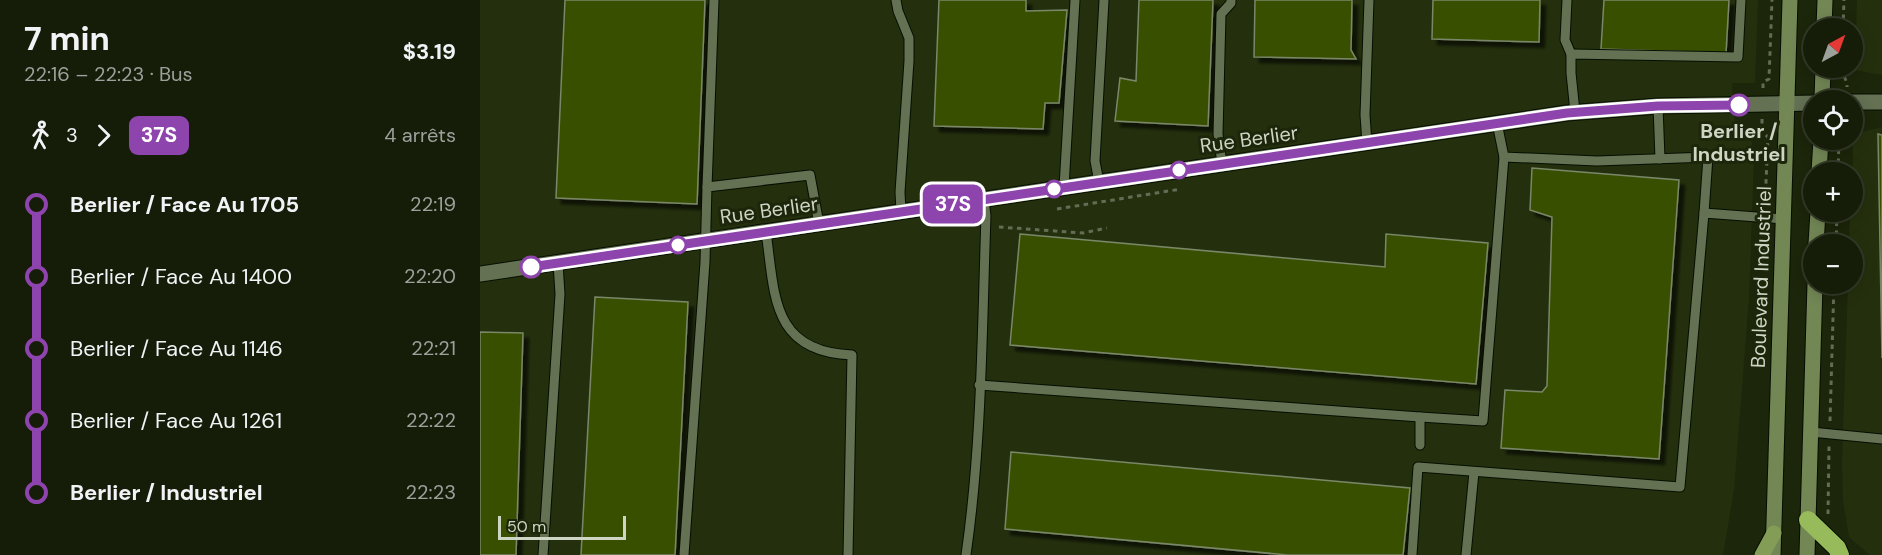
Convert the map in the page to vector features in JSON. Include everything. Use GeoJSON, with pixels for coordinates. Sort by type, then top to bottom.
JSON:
{"type":"FeatureCollection","features":[{"type":"Feature","properties":{"kind":"highway"},"geometry":{"type":"LineString","coordinates":[[1808,520],[1837,548],[1840,555]]}},
{"type":"Feature","properties":{"kind":"main road"},"geometry":{"type":"LineString","coordinates":[[1762,555],[1774,533]]}},
{"type":"Feature","properties":{"kind":"street","name":"Boulevard Industriel"},"geometry":{"type":"LineString","coordinates":[[1773,555],[1790,0]]}},
{"type":"Feature","properties":{"kind":"street"},"geometry":{"type":"LineString","coordinates":[[1824,18],[1825,0]]}},
{"type":"Feature","properties":{"kind":"street"},"geometry":{"type":"LineString","coordinates":[[1863,102],[1882,102]]}},
{"type":"Feature","properties":{"kind":"street","name":"Rue Berlier"},"geometry":{"type":"LineString","coordinates":[[480,274],[1575,112],[1658,106],[1803,104]]}},
{"type":"Feature","properties":{"kind":"street"},"geometry":{"type":"LineString","coordinates":[[1807,555],[1815,294]]}},
{"type":"Feature","properties":{"kind":"lane"},"geometry":{"type":"LineString","coordinates":[[684,555],[705,262],[707,145],[714,0]]}},
{"type":"Feature","properties":{"kind":"lane"},"geometry":{"type":"LineString","coordinates":[[896,0],[909,38],[900,192],[901,212]]}},
{"type":"Feature","properties":{"kind":"lane"},"geometry":{"type":"LineString","coordinates":[[1064,187],[1075,0]]}},
{"type":"Feature","properties":{"kind":"lane"},"geometry":{"type":"LineString","coordinates":[[1099,182],[1095,149],[1104,0]]}},
{"type":"Feature","properties":{"kind":"lane"},"geometry":{"type":"LineString","coordinates":[[1222,164],[1218,134],[1221,14],[1231,0]]}},
{"type":"Feature","properties":{"kind":"lane"},"geometry":{"type":"LineString","coordinates":[[1367,142],[1365,115],[1369,0]]}},
{"type":"Feature","properties":{"kind":"lane"},"geometry":{"type":"LineString","coordinates":[[1567,0],[1565,40],[1571,54],[1570,73],[1575,112]]}},
{"type":"Feature","properties":{"kind":"lane"},"geometry":{"type":"LineString","coordinates":[[1571,54],[1738,57],[1741,0]]}},
{"type":"Feature","properties":{"kind":"lane"},"geometry":{"type":"LineString","coordinates":[[1658,106],[1660,159]]}},
{"type":"Feature","properties":{"kind":"lane"},"geometry":{"type":"LineString","coordinates":[[979,385],[1483,421],[1504,157],[1497,123]]}},
{"type":"Feature","properties":{"kind":"lane"},"geometry":{"type":"LineString","coordinates":[[1412,555],[1418,467],[1680,487],[1708,158],[1597,161],[1504,157]]}},
{"type":"Feature","properties":{"kind":"lane"},"geometry":{"type":"LineString","coordinates":[[707,187],[810,175],[819,224]]}},
{"type":"Feature","properties":{"kind":"lane"},"geometry":{"type":"LineString","coordinates":[[966,555],[973,508],[986,216],[984,199]]}},
{"type":"Feature","properties":{"kind":"lane"},"geometry":{"type":"LineString","coordinates":[[1704,213],[1784,219]]}},
{"type":"Feature","properties":{"kind":"lane"},"geometry":{"type":"LineString","coordinates":[[766,232],[777,306],[791,332],[797,338],[823,351],[852,355],[849,555]]}},
{"type":"Feature","properties":{"kind":"lane"},"geometry":{"type":"LineString","coordinates":[[543,555],[561,294],[558,263]]}},
{"type":"Feature","properties":{"kind":"lane"},"geometry":{"type":"LineString","coordinates":[[1420,417],[1420,445]]}},
{"type":"Feature","properties":{"kind":"lane"},"geometry":{"type":"LineString","coordinates":[[1811,432],[1882,439]]}},
{"type":"Feature","properties":{"kind":"lane"},"geometry":{"type":"LineString","coordinates":[[1466,555],[1474,472]]}},
{"type":"Feature","properties":{"kind":"path"},"geometry":{"type":"LineString","coordinates":[[1763,82],[1768,79],[1772,0]]}},
{"type":"Feature","properties":{"kind":"path"},"geometry":{"type":"LineString","coordinates":[[1843,18],[1844,0]]}},
{"type":"Feature","properties":{"kind":"path","name":"Boulevard Industriel"},"geometry":{"type":"LineString","coordinates":[[1762,132],[1768,137],[1765,207]]}},
{"type":"Feature","properties":{"kind":"path"},"geometry":{"type":"LineString","coordinates":[[1057,209],[1181,189]]}},
{"type":"Feature","properties":{"kind":"path"},"geometry":{"type":"LineString","coordinates":[[998,227],[1083,233],[1107,228]]}},
{"type":"Feature","properties":{"kind":"path"},"geometry":{"type":"LineString","coordinates":[[1828,481],[1834,294]]}},
{"type":"Feature","properties":{"kind":"shaded area"},"geometry":{"type":"Polygon","coordinates":[[[480,0],[1758,0],[1755,83],[1732,83],[1735,127],[1744,131],[1751,138],[1754,155],[1749,297],[1734,490],[1723,555],[480,555],[480,0]]]}},
{"type":"Feature","properties":{"kind":"shaded area"},"geometry":{"type":"Polygon","coordinates":[[[1857,0],[1882,0],[1882,75],[1863,71],[1863,18],[1856,18],[1857,0]]]}},
{"type":"Feature","properties":{"kind":"shaded area"},"geometry":{"type":"Polygon","coordinates":[[[1882,127],[1882,555],[1870,555],[1849,537],[1843,500],[1842,463],[1848,294],[1863,294],[1863,234],[1849,234],[1850,222],[1863,222],[1863,162],[1853,162],[1853,150],[1863,150],[1863,132],[1882,127]]]}},
{"type":"Feature","properties":{"kind":"building"},"geometry":{"type":"Polygon","coordinates":[[[565,0],[705,0],[697,204],[556,198],[565,0]]]}},
{"type":"Feature","properties":{"kind":"building"},"geometry":{"type":"Polygon","coordinates":[[[939,0],[1026,0],[1026,11],[1067,10],[1059,103],[1045,103],[1043,129],[934,126],[939,0]]]}},
{"type":"Feature","properties":{"kind":"building"},"geometry":{"type":"Polygon","coordinates":[[[1139,0],[1213,0],[1208,126],[1115,121],[1120,78],[1136,81],[1139,0]]]}},
{"type":"Feature","properties":{"kind":"building"},"geometry":{"type":"Polygon","coordinates":[[[1255,0],[1352,0],[1351,50],[1356,59],[1254,57],[1255,0]]]}},
{"type":"Feature","properties":{"kind":"building"},"geometry":{"type":"Polygon","coordinates":[[[1433,0],[1540,0],[1539,42],[1432,39],[1433,0]]]}},
{"type":"Feature","properties":{"kind":"building"},"geometry":{"type":"Polygon","coordinates":[[[1604,0],[1729,0],[1726,53],[1601,49],[1604,0]]]}},
{"type":"Feature","properties":{"kind":"building"},"geometry":{"type":"Polygon","coordinates":[[[1878,134],[1882,135],[1882,358],[1878,134]]]}},
{"type":"Feature","properties":{"kind":"building"},"geometry":{"type":"Polygon","coordinates":[[[1532,168],[1679,180],[1659,459],[1501,448],[1505,390],[1542,392],[1547,386],[1552,217],[1530,210],[1532,168]]]}},
{"type":"Feature","properties":{"kind":"building"},"geometry":{"type":"Polygon","coordinates":[[[1020,234],[1385,267],[1386,234],[1488,243],[1476,384],[1010,345],[1020,234]]]}},
{"type":"Feature","properties":{"kind":"building"},"geometry":{"type":"Polygon","coordinates":[[[595,297],[688,302],[675,555],[581,555],[595,297]]]}},
{"type":"Feature","properties":{"kind":"building"},"geometry":{"type":"Polygon","coordinates":[[[480,332],[523,333],[516,555],[480,555],[480,332]]]}},
{"type":"Feature","properties":{"kind":"building"},"geometry":{"type":"Polygon","coordinates":[[[1011,452],[1410,488],[1403,555],[1288,555],[1005,529],[1011,452]]]}},
{"type":"Feature","properties":{"kind":"bus line","name":"37S"},"geometry":{"type":"LineString","coordinates":[[531,267],[1567,113],[1658,106],[1739,105]]}},
{"type":"Feature","properties":{"kind":"place","name":"Berlier / Industriel"},"geometry":{"type":"Point","coordinates":[1739,105]}}]}
